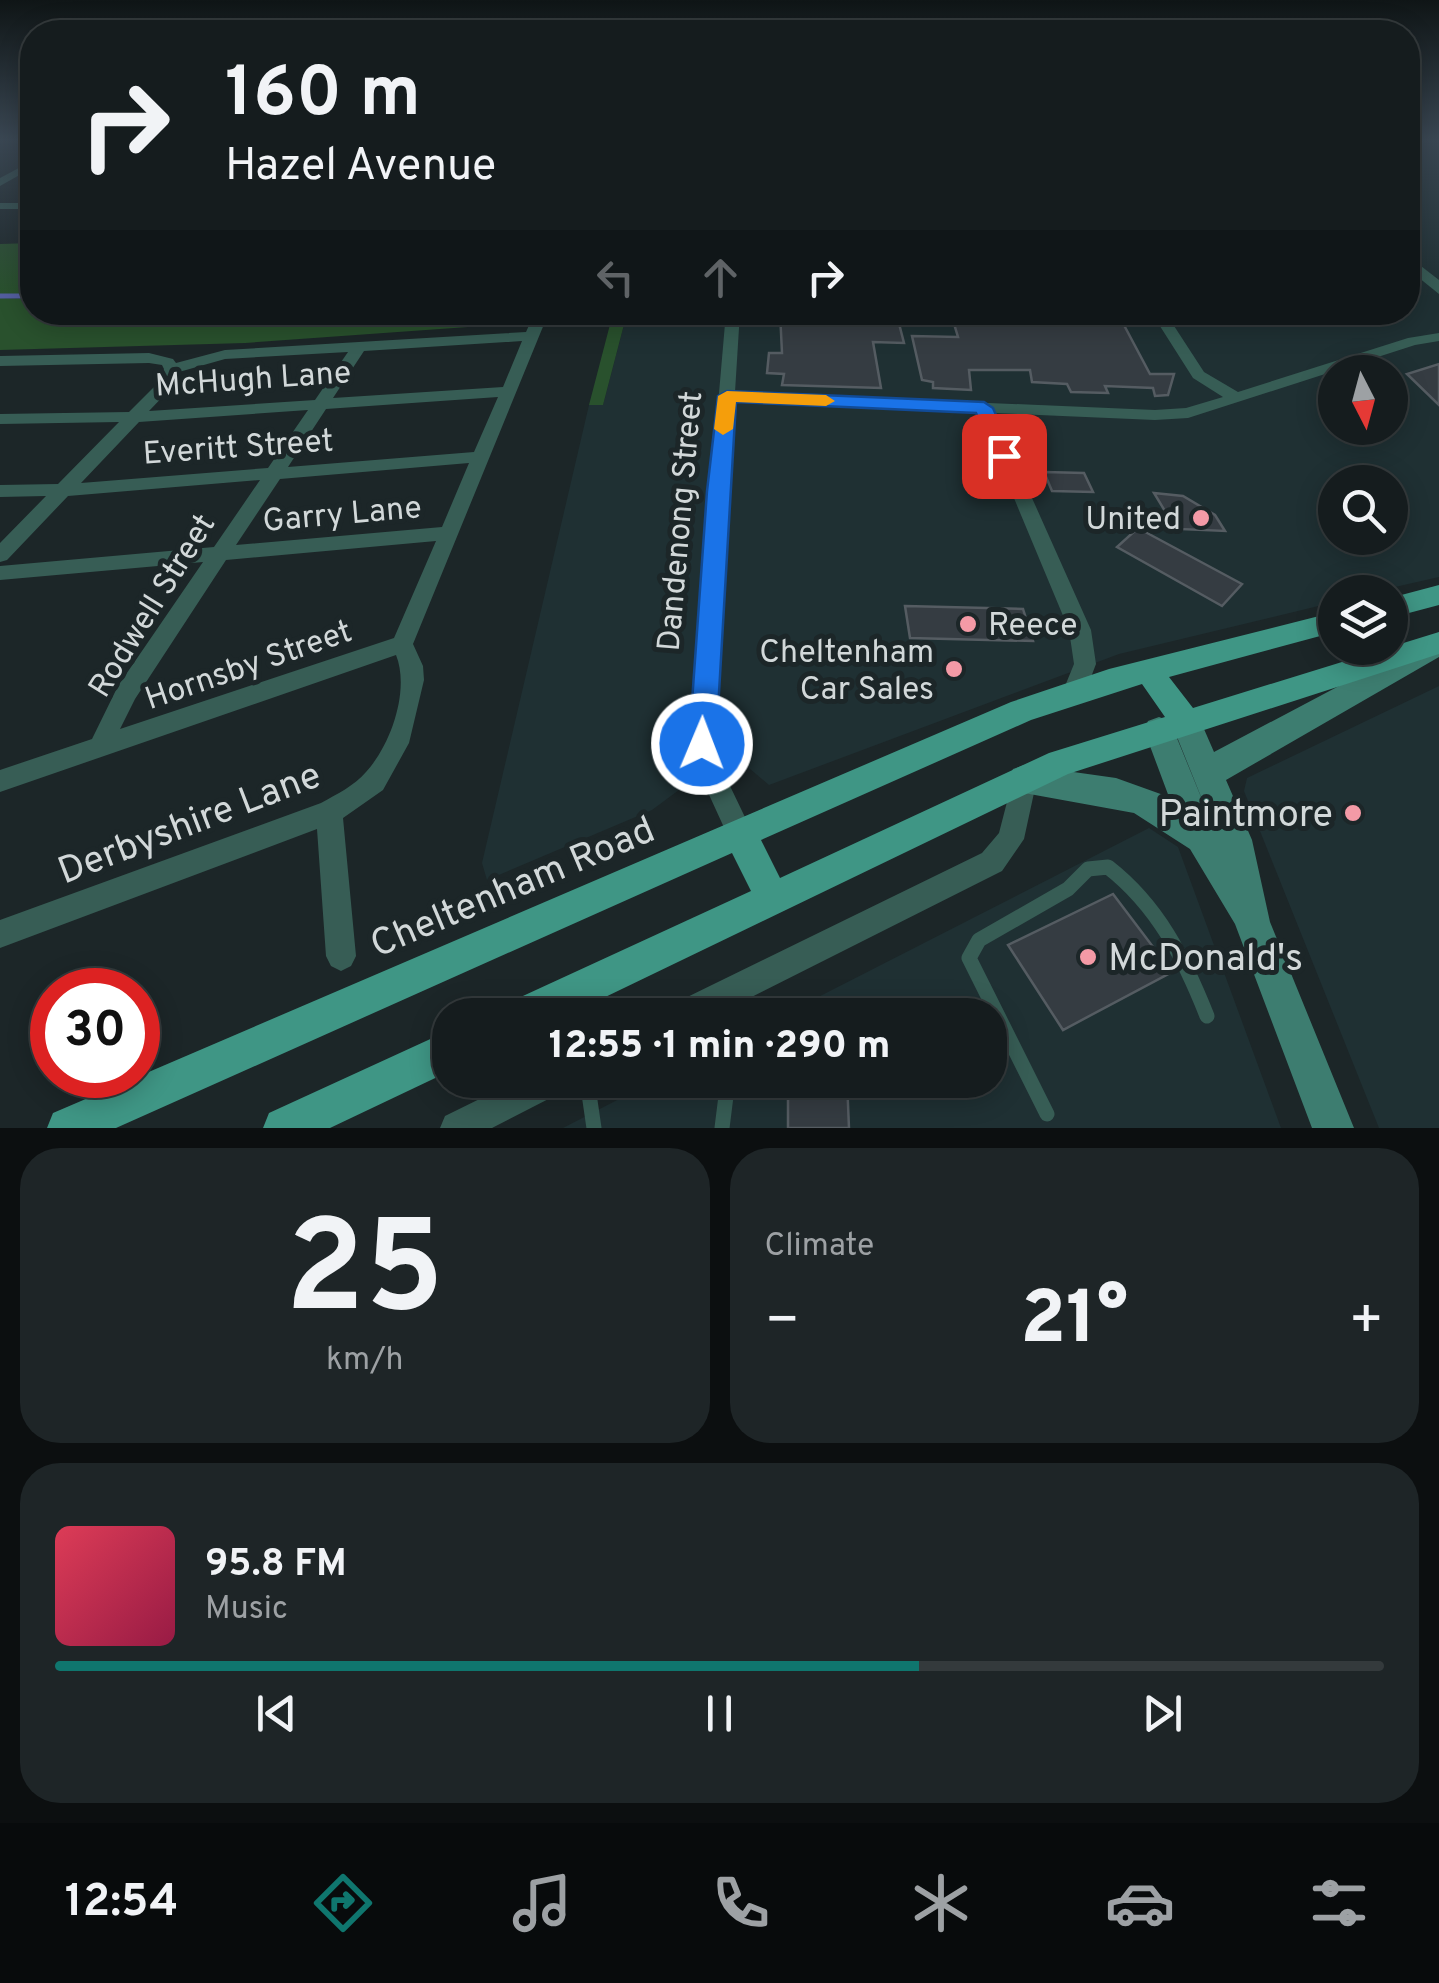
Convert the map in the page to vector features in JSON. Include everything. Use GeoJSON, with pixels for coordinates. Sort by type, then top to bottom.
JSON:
{"type":"FeatureCollection","features":[{"type":"Feature","properties":{"kind":"main road"},"geometry":{"type":"LineString","coordinates":[[1408,603],[1439,595]]}},
{"type":"Feature","properties":{"kind":"main road","name":"Cheltenham Road"},"geometry":{"type":"LineString","coordinates":[[68,1128],[741,836],[906,759],[1075,691],[1318,626]]}},
{"type":"Feature","properties":{"kind":"main road"},"geometry":{"type":"LineString","coordinates":[[563,998],[1077,756],[1439,643]]}},
{"type":"Feature","properties":{"kind":"main road"},"geometry":{"type":"LineString","coordinates":[[1210,776],[1220,764],[1439,643]]}},
{"type":"Feature","properties":{"kind":"main road"},"geometry":{"type":"LineString","coordinates":[[1148,670],[1172,726],[1206,848]]}},
{"type":"Feature","properties":{"kind":"main road"},"geometry":{"type":"LineString","coordinates":[[1172,726],[1210,776],[1234,840],[1252,922],[1333,1128]]}},
{"type":"Feature","properties":{"kind":"main road"},"geometry":{"type":"LineString","coordinates":[[1024,779],[1154,803],[1185,823],[1206,848],[1252,922]]}},
{"type":"Feature","properties":{"kind":"main road","name":"Dandenong Street"},"geometry":{"type":"LineString","coordinates":[[741,836],[773,900]]}},
{"type":"Feature","properties":{"kind":"main road"},"geometry":{"type":"LineString","coordinates":[[284,1128],[432,1058]]}},
{"type":"Feature","properties":{"kind":"street"},"geometry":{"type":"LineString","coordinates":[[1420,272],[1439,289]]}},
{"type":"Feature","properties":{"kind":"street"},"geometry":{"type":"LineString","coordinates":[[402,644],[537,325]]}},
{"type":"Feature","properties":{"kind":"street","name":"Dandenong Street"},"geometry":{"type":"LineString","coordinates":[[733,325],[702,730],[707,764],[741,836]]}},
{"type":"Feature","properties":{"kind":"street"},"geometry":{"type":"LineString","coordinates":[[1166,325],[1198,375],[1237,398]]}},
{"type":"Feature","properties":{"kind":"street"},"geometry":{"type":"LineString","coordinates":[[172,368],[226,355],[532,336]]}},
{"type":"Feature","properties":{"kind":"street"},"geometry":{"type":"LineString","coordinates":[[727,396],[1155,415],[1188,413],[1413,341],[1439,337]]}},
{"type":"Feature","properties":{"kind":"street","name":"Rodwell Street"},"geometry":{"type":"LineString","coordinates":[[100,749],[126,694],[359,347]]}},
{"type":"Feature","properties":{"kind":"street"},"geometry":{"type":"LineString","coordinates":[[4,364],[149,358],[168,362],[172,368]]}},
{"type":"Feature","properties":{"kind":"street"},"geometry":{"type":"LineString","coordinates":[[0,554],[166,384],[172,368]]}},
{"type":"Feature","properties":{"kind":"street","name":"McHugh Lane"},"geometry":{"type":"LineString","coordinates":[[0,419],[133,416],[510,391]]}},
{"type":"Feature","properties":{"kind":"street"},"geometry":{"type":"LineString","coordinates":[[984,408],[1081,639],[1085,664],[1075,691]]}},
{"type":"Feature","properties":{"kind":"street","name":"Everitt Street"},"geometry":{"type":"LineString","coordinates":[[0,491],[62,490],[481,458]]}},
{"type":"Feature","properties":{"kind":"street","name":"Garry Lane"},"geometry":{"type":"LineString","coordinates":[[0,573],[450,533]]}},
{"type":"Feature","properties":{"kind":"street","name":"Hornsby Street"},"geometry":{"type":"LineString","coordinates":[[0,781],[402,644]]}},
{"type":"Feature","properties":{"kind":"street","name":"Derbyshire Lane"},"geometry":{"type":"LineString","coordinates":[[0,934],[328,812],[373,782],[396,741],[413,679],[412,663],[402,644]]}},
{"type":"Feature","properties":{"kind":"street"},"geometry":{"type":"LineString","coordinates":[[728,998],[992,862],[1011,839],[1024,779]]}},
{"type":"Feature","properties":{"kind":"street"},"geometry":{"type":"LineString","coordinates":[[328,812],[341,956]]}},
{"type":"Feature","properties":{"kind":"street"},"geometry":{"type":"LineString","coordinates":[[457,1128],[518,1098]]}},
{"type":"Feature","properties":{"kind":"lane"},"geometry":{"type":"LineString","coordinates":[[1047,1114],[968,958],[980,940],[1068,889],[1088,869],[1108,867],[1128,881],[1181,951],[1207,1016]]}},
{"type":"Feature","properties":{"kind":"lane"},"geometry":{"type":"LineString","coordinates":[[590,1098],[594,1128]]}},
{"type":"Feature","properties":{"kind":"lane"},"geometry":{"type":"LineString","coordinates":[[722,1128],[726,1098]]}},
{"type":"Feature","properties":{"kind":"shaded area"},"geometry":{"type":"Polygon","coordinates":[[[1420,191],[1439,191],[1439,577],[1408,584],[1408,575],[1318,575],[1318,606],[1119,654],[769,785],[730,752],[652,810],[487,880],[482,863],[589,405],[603,405],[624,325],[1420,325],[1420,191]]]}},
{"type":"Feature","properties":{"kind":"shaded area"},"geometry":{"type":"Polygon","coordinates":[[[1439,686],[1439,1128],[1379,1128],[1244,791],[1247,778],[1439,686]]]}},
{"type":"Feature","properties":{"kind":"shaded area"},"geometry":{"type":"Polygon","coordinates":[[[1149,828],[1178,847],[1281,1128],[563,1128],[621,1098],[1007,1098],[1007,998],[816,998],[1149,828]]]}},
{"type":"Feature","properties":{"kind":"green space"},"geometry":{"type":"Polygon","coordinates":[[[20,243],[20,294],[0,294],[0,244],[20,243]]]}},
{"type":"Feature","properties":{"kind":"green space"},"geometry":{"type":"Polygon","coordinates":[[[0,298],[20,299],[20,325],[496,325],[245,343],[0,350],[0,298]]]}},
{"type":"Feature","properties":{"kind":"green space"},"geometry":{"type":"Polygon","coordinates":[[[610,325],[624,325],[603,405],[589,405],[610,325]]]}},
{"type":"Feature","properties":{"kind":"building"},"geometry":{"type":"Polygon","coordinates":[[[781,325],[899,325],[904,343],[873,342],[881,388],[782,385],[784,374],[767,373],[769,353],[782,353],[781,325]]]}},
{"type":"Feature","properties":{"kind":"building"},"geometry":{"type":"Polygon","coordinates":[[[954,325],[1124,325],[1150,374],[1174,374],[1168,395],[1155,396],[1153,388],[1105,386],[1108,393],[1071,392],[1067,384],[1032,382],[1030,370],[969,370],[971,390],[933,388],[933,382],[922,380],[912,336],[958,337],[954,325]]]}},
{"type":"Feature","properties":{"kind":"building"},"geometry":{"type":"Polygon","coordinates":[[[1439,364],[1439,405],[1408,375],[1439,364]]]}},
{"type":"Feature","properties":{"kind":"building"},"geometry":{"type":"Polygon","coordinates":[[[1044,472],[1084,473],[1093,492],[1052,491],[1044,472]]]}},
{"type":"Feature","properties":{"kind":"building"},"geometry":{"type":"Polygon","coordinates":[[[1154,493],[1183,496],[1215,515],[1225,531],[1155,528],[1168,516],[1154,493]]]}},
{"type":"Feature","properties":{"kind":"building"},"geometry":{"type":"Polygon","coordinates":[[[1138,528],[1242,584],[1222,606],[1117,547],[1138,528]]]}},
{"type":"Feature","properties":{"kind":"building","name":"Reece"},"geometry":{"type":"Polygon","coordinates":[[[905,606],[1023,609],[1033,641],[910,638],[905,606]]]}},
{"type":"Feature","properties":{"kind":"building"},"geometry":{"type":"Polygon","coordinates":[[[1113,894],[1172,972],[1063,1030],[1008,945],[1113,894]]]}},
{"type":"Feature","properties":{"kind":"building"},"geometry":{"type":"Polygon","coordinates":[[[788,1098],[848,1098],[849,1128],[788,1128],[788,1098]]]}},
{"type":"Feature","properties":{"kind":"waterway"},"geometry":{"type":"LineString","coordinates":[[0,296],[20,296]]}},
{"type":"Feature","properties":{"kind":"slow traffic"},"geometry":{"type":"LineString","coordinates":[[723,429],[727,396],[826,401]]}},
{"type":"Feature","properties":{"kind":"place","name":"United"},"geometry":{"type":"Point","coordinates":[1201,518]}},
{"type":"Feature","properties":{"kind":"place","name":"Reece"},"geometry":{"type":"Point","coordinates":[968,624]}},
{"type":"Feature","properties":{"kind":"place","name":"Cheltenham Car Sales"},"geometry":{"type":"Point","coordinates":[954,669]}},
{"type":"Feature","properties":{"kind":"place","name":"Paintmore"},"geometry":{"type":"Point","coordinates":[1353,813]}},
{"type":"Feature","properties":{"kind":"place","name":"McDonald's"},"geometry":{"type":"Point","coordinates":[1088,957]}},
{"type":"Feature","properties":{"kind":"route"},"geometry":{"type":"LineString","coordinates":[[702,744],[727,396],[984,408],[1004,456]]}}]}
